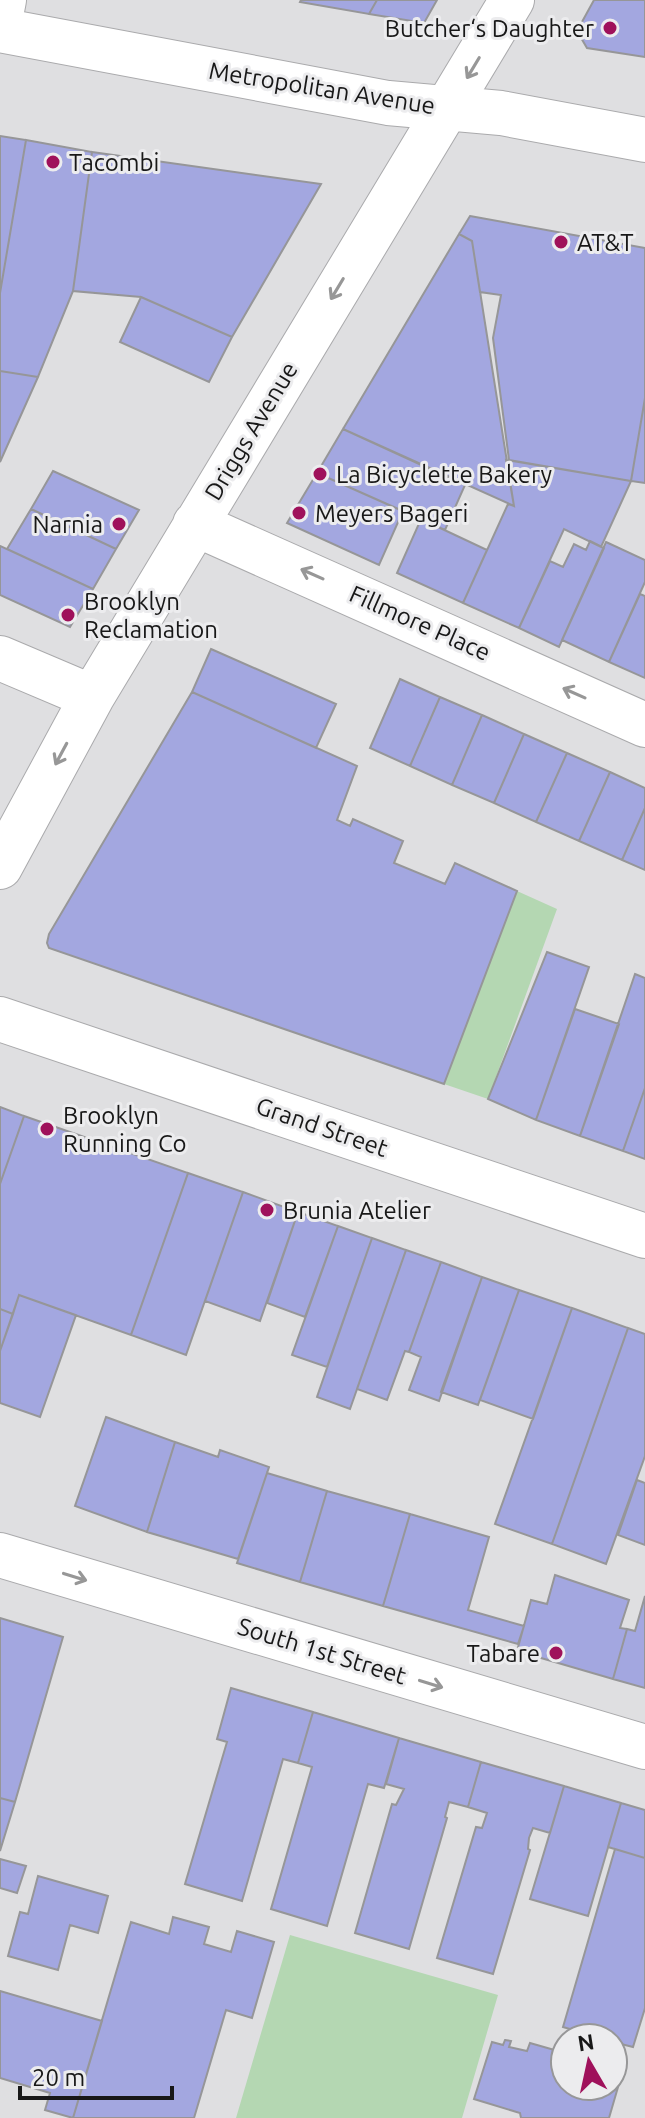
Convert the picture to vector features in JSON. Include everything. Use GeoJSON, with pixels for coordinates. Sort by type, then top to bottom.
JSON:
{"type":"FeatureCollection","features":[{"type":"Feature","properties":{"kind":"street"},"geometry":{"type":"LineString","coordinates":[[0,21],[4,0]]}},
{"type":"Feature","properties":{"kind":"street","name":"Driggs Avenue"},"geometry":{"type":"LineString","coordinates":[[0,867],[92,697],[512,0]]}},
{"type":"Feature","properties":{"kind":"street","name":"Metropolitan Avenue"},"geometry":{"type":"LineString","coordinates":[[0,30],[388,103],[501,113],[645,140]]}},
{"type":"Feature","properties":{"kind":"street","name":"Fillmore Place"},"geometry":{"type":"LineString","coordinates":[[195,524],[645,725]]}},
{"type":"Feature","properties":{"kind":"street"},"geometry":{"type":"LineString","coordinates":[[0,658],[92,697]]}},
{"type":"Feature","properties":{"kind":"street","name":"Grand Street"},"geometry":{"type":"LineString","coordinates":[[0,1019],[645,1236]]}},
{"type":"Feature","properties":{"kind":"street","name":"South 1st Street"},"geometry":{"type":"LineString","coordinates":[[0,1555],[645,1747]]}},
{"type":"Feature","properties":{"kind":"green space"},"geometry":{"type":"Polygon","coordinates":[[[517,891],[557,909],[488,1099],[444,1084],[517,891]]]}},
{"type":"Feature","properties":{"kind":"green space"},"geometry":{"type":"Polygon","coordinates":[[[290,1935],[498,1995],[462,2118],[236,2118],[290,1935]]]}},
{"type":"Feature","properties":{"kind":"building"},"geometry":{"type":"Polygon","coordinates":[[[301,0],[377,0],[369,14],[301,0]]]}},
{"type":"Feature","properties":{"kind":"building"},"geometry":{"type":"Polygon","coordinates":[[[377,0],[437,0],[424,23],[369,14],[377,0]]]}},
{"type":"Feature","properties":{"kind":"building"},"geometry":{"type":"Polygon","coordinates":[[[594,0],[645,0],[645,57],[587,48],[577,31],[594,0]]]}},
{"type":"Feature","properties":{"kind":"building"},"geometry":{"type":"Polygon","coordinates":[[[0,136],[26,140],[0,293],[0,136]]]}},
{"type":"Feature","properties":{"kind":"building"},"geometry":{"type":"Polygon","coordinates":[[[26,140],[92,152],[73,291],[38,377],[0,371],[0,293],[26,140]]]}},
{"type":"Feature","properties":{"kind":"building"},"geometry":{"type":"Polygon","coordinates":[[[92,152],[321,184],[232,337],[141,297],[73,291],[92,152]]]}},
{"type":"Feature","properties":{"kind":"building"},"geometry":{"type":"Polygon","coordinates":[[[470,216],[645,248],[645,398],[631,481],[509,460],[493,338],[501,295],[480,292],[472,241],[459,234],[470,216]]]}},
{"type":"Feature","properties":{"kind":"building"},"geometry":{"type":"Polygon","coordinates":[[[459,234],[472,241],[514,506],[343,429],[459,234]]]}},
{"type":"Feature","properties":{"kind":"building"},"geometry":{"type":"Polygon","coordinates":[[[141,297],[232,337],[209,382],[120,342],[141,297]]]}},
{"type":"Feature","properties":{"kind":"building"},"geometry":{"type":"Polygon","coordinates":[[[0,371],[38,377],[0,462],[0,371]]]}},
{"type":"Feature","properties":{"kind":"building"},"geometry":{"type":"Polygon","coordinates":[[[645,398],[645,483],[631,481],[645,398]]]}},
{"type":"Feature","properties":{"kind":"building"},"geometry":{"type":"Polygon","coordinates":[[[343,429],[465,485],[445,530],[317,473],[343,429]]]}},
{"type":"Feature","properties":{"kind":"building"},"geometry":{"type":"Polygon","coordinates":[[[506,460],[631,481],[601,547],[564,529],[519,628],[463,603],[508,504],[514,506],[506,460]]]}},
{"type":"Feature","properties":{"kind":"building"},"geometry":{"type":"Polygon","coordinates":[[[53,471],[139,510],[116,549],[31,509],[53,471]]]}},
{"type":"Feature","properties":{"kind":"building"},"geometry":{"type":"Polygon","coordinates":[[[317,473],[403,511],[379,565],[287,523],[317,473]]]}},
{"type":"Feature","properties":{"kind":"building"},"geometry":{"type":"Polygon","coordinates":[[[31,509],[116,549],[93,589],[7,549],[31,509]]]}},
{"type":"Feature","properties":{"kind":"building"},"geometry":{"type":"Polygon","coordinates":[[[421,519],[487,550],[463,603],[397,573],[421,519]]]}},
{"type":"Feature","properties":{"kind":"building"},"geometry":{"type":"Polygon","coordinates":[[[590,541],[604,548],[559,647],[519,628],[550,561],[563,567],[574,544],[586,550],[590,541]]]}},
{"type":"Feature","properties":{"kind":"building"},"geometry":{"type":"Polygon","coordinates":[[[606,542],[645,560],[645,582],[609,662],[562,640],[606,542]]]}},
{"type":"Feature","properties":{"kind":"building"},"geometry":{"type":"Polygon","coordinates":[[[0,546],[93,589],[70,627],[0,595],[0,546]]]}},
{"type":"Feature","properties":{"kind":"building"},"geometry":{"type":"Polygon","coordinates":[[[640,594],[645,596],[645,678],[609,662],[640,594]]]}},
{"type":"Feature","properties":{"kind":"building"},"geometry":{"type":"Polygon","coordinates":[[[211,649],[336,704],[316,748],[192,692],[211,649]]]}},
{"type":"Feature","properties":{"kind":"building"},"geometry":{"type":"Polygon","coordinates":[[[400,679],[440,697],[410,766],[370,748],[400,679]]]}},
{"type":"Feature","properties":{"kind":"building"},"geometry":{"type":"Polygon","coordinates":[[[192,692],[357,766],[337,820],[350,826],[353,819],[403,841],[394,863],[445,884],[455,863],[517,891],[444,1084],[49,948],[49,934],[192,692]]]}},
{"type":"Feature","properties":{"kind":"building"},"geometry":{"type":"Polygon","coordinates":[[[440,697],[482,715],[452,785],[410,766],[440,697]]]}},
{"type":"Feature","properties":{"kind":"building"},"geometry":{"type":"Polygon","coordinates":[[[482,715],[524,734],[494,803],[452,785],[482,715]]]}},
{"type":"Feature","properties":{"kind":"building"},"geometry":{"type":"Polygon","coordinates":[[[524,734],[567,753],[536,822],[494,803],[524,734]]]}},
{"type":"Feature","properties":{"kind":"building"},"geometry":{"type":"Polygon","coordinates":[[[567,753],[610,772],[579,841],[536,822],[567,753]]]}},
{"type":"Feature","properties":{"kind":"building"},"geometry":{"type":"Polygon","coordinates":[[[610,772],[645,788],[645,808],[622,860],[579,841],[610,772]]]}},
{"type":"Feature","properties":{"kind":"building"},"geometry":{"type":"Polygon","coordinates":[[[645,808],[645,870],[622,860],[645,808]]]}},
{"type":"Feature","properties":{"kind":"building"},"geometry":{"type":"Polygon","coordinates":[[[547,952],[589,967],[536,1120],[488,1099],[547,952]]]}},
{"type":"Feature","properties":{"kind":"building"},"geometry":{"type":"Polygon","coordinates":[[[635,974],[645,978],[645,1088],[623,1151],[580,1136],[635,974]]]}},
{"type":"Feature","properties":{"kind":"building"},"geometry":{"type":"Polygon","coordinates":[[[575,1009],[619,1024],[580,1136],[536,1120],[575,1009]]]}},
{"type":"Feature","properties":{"kind":"building"},"geometry":{"type":"Polygon","coordinates":[[[645,1088],[645,1159],[623,1151],[645,1088]]]}},
{"type":"Feature","properties":{"kind":"building"},"geometry":{"type":"Polygon","coordinates":[[[0,1107],[24,1116],[0,1184],[0,1107]]]}},
{"type":"Feature","properties":{"kind":"building"},"geometry":{"type":"Polygon","coordinates":[[[24,1116],[188,1173],[131,1335],[19,1295],[13,1314],[0,1309],[0,1184],[24,1116]]]}},
{"type":"Feature","properties":{"kind":"building"},"geometry":{"type":"Polygon","coordinates":[[[188,1173],[243,1192],[186,1355],[131,1335],[188,1173]]]}},
{"type":"Feature","properties":{"kind":"building"},"geometry":{"type":"Polygon","coordinates":[[[243,1192],[298,1212],[260,1321],[205,1301],[243,1192]]]}},
{"type":"Feature","properties":{"kind":"building"},"geometry":{"type":"Polygon","coordinates":[[[298,1212],[338,1226],[305,1317],[267,1303],[298,1212]]]}},
{"type":"Feature","properties":{"kind":"building"},"geometry":{"type":"Polygon","coordinates":[[[338,1226],[372,1238],[327,1367],[292,1355],[338,1226]]]}},
{"type":"Feature","properties":{"kind":"building"},"geometry":{"type":"Polygon","coordinates":[[[372,1238],[406,1250],[350,1409],[317,1397],[372,1238]]]}},
{"type":"Feature","properties":{"kind":"building"},"geometry":{"type":"Polygon","coordinates":[[[406,1250],[441,1262],[409,1352],[405,1351],[387,1400],[357,1389],[406,1250]]]}},
{"type":"Feature","properties":{"kind":"building"},"geometry":{"type":"Polygon","coordinates":[[[441,1262],[482,1277],[439,1401],[409,1390],[421,1357],[409,1352],[441,1262]]]}},
{"type":"Feature","properties":{"kind":"building"},"geometry":{"type":"Polygon","coordinates":[[[482,1277],[519,1290],[478,1405],[441,1392],[482,1277]]]}},
{"type":"Feature","properties":{"kind":"building"},"geometry":{"type":"Polygon","coordinates":[[[519,1290],[572,1308],[533,1419],[480,1400],[519,1290]]]}},
{"type":"Feature","properties":{"kind":"building"},"geometry":{"type":"Polygon","coordinates":[[[19,1295],[76,1315],[40,1417],[0,1403],[0,1351],[19,1295]]]}},
{"type":"Feature","properties":{"kind":"building"},"geometry":{"type":"Polygon","coordinates":[[[572,1308],[628,1328],[552,1544],[495,1524],[572,1308]]]}},
{"type":"Feature","properties":{"kind":"building"},"geometry":{"type":"Polygon","coordinates":[[[0,1309],[13,1314],[0,1351],[0,1309]]]}},
{"type":"Feature","properties":{"kind":"building"},"geometry":{"type":"Polygon","coordinates":[[[628,1328],[645,1334],[645,1456],[606,1564],[552,1544],[628,1328]]]}},
{"type":"Feature","properties":{"kind":"building"},"geometry":{"type":"Polygon","coordinates":[[[106,1417],[175,1442],[147,1532],[75,1506],[106,1417]]]}},
{"type":"Feature","properties":{"kind":"building"},"geometry":{"type":"Polygon","coordinates":[[[175,1442],[218,1457],[220,1450],[269,1467],[238,1559],[147,1532],[175,1442]]]}},
{"type":"Feature","properties":{"kind":"building"},"geometry":{"type":"Polygon","coordinates":[[[267,1473],[327,1491],[300,1582],[237,1563],[267,1473]]]}},
{"type":"Feature","properties":{"kind":"building"},"geometry":{"type":"Polygon","coordinates":[[[637,1480],[645,1483],[645,1545],[618,1535],[637,1480]]]}},
{"type":"Feature","properties":{"kind":"building"},"geometry":{"type":"Polygon","coordinates":[[[327,1491],[410,1514],[383,1606],[300,1582],[327,1491]]]}},
{"type":"Feature","properties":{"kind":"building"},"geometry":{"type":"Polygon","coordinates":[[[410,1514],[489,1537],[468,1610],[524,1626],[518,1644],[383,1606],[410,1514]]]}},
{"type":"Feature","properties":{"kind":"building"},"geometry":{"type":"Polygon","coordinates":[[[555,1575],[629,1600],[620,1628],[627,1629],[613,1679],[517,1651],[531,1600],[547,1604],[555,1575]]]}},
{"type":"Feature","properties":{"kind":"building"},"geometry":{"type":"Polygon","coordinates":[[[645,1596],[645,1688],[613,1679],[627,1629],[635,1631],[645,1596]]]}},
{"type":"Feature","properties":{"kind":"building"},"geometry":{"type":"Polygon","coordinates":[[[0,1618],[63,1637],[15,1802],[0,1798],[0,1618]]]}},
{"type":"Feature","properties":{"kind":"building"},"geometry":{"type":"Polygon","coordinates":[[[231,1688],[313,1712],[298,1763],[283,1759],[242,1901],[185,1884],[227,1742],[217,1739],[231,1688]]]}},
{"type":"Feature","properties":{"kind":"building"},"geometry":{"type":"Polygon","coordinates":[[[313,1712],[399,1738],[384,1788],[368,1784],[327,1926],[271,1909],[312,1767],[298,1763],[313,1712]]]}},
{"type":"Feature","properties":{"kind":"building"},"geometry":{"type":"Polygon","coordinates":[[[399,1738],[481,1762],[468,1807],[449,1802],[409,1949],[355,1933],[392,1804],[396,1805],[404,1789],[386,1784],[399,1738]]]}},
{"type":"Feature","properties":{"kind":"building"},"geometry":{"type":"Polygon","coordinates":[[[481,1762],[564,1786],[550,1833],[533,1828],[529,1838],[530,1850],[493,1974],[437,1958],[476,1827],[482,1828],[487,1813],[468,1807],[481,1762]]]}},
{"type":"Feature","properties":{"kind":"building"},"geometry":{"type":"Polygon","coordinates":[[[564,1786],[621,1803],[588,1916],[530,1899],[564,1786]]]}},
{"type":"Feature","properties":{"kind":"building"},"geometry":{"type":"Polygon","coordinates":[[[0,1798],[15,1802],[0,1851],[0,1798]]]}},
{"type":"Feature","properties":{"kind":"building"},"geometry":{"type":"Polygon","coordinates":[[[621,1803],[645,1810],[645,1858],[608,1847],[621,1803]]]}},
{"type":"Feature","properties":{"kind":"building"},"geometry":{"type":"Polygon","coordinates":[[[615,1849],[645,1858],[645,2008],[633,2047],[629,2046],[629,2022],[564,2022],[615,1849]]]}},
{"type":"Feature","properties":{"kind":"building"},"geometry":{"type":"Polygon","coordinates":[[[0,1859],[26,1866],[17,1893],[0,1888],[0,1859]]]}},
{"type":"Feature","properties":{"kind":"building"},"geometry":{"type":"Polygon","coordinates":[[[38,1876],[108,1896],[98,1933],[70,1925],[58,1970],[8,1956],[20,1912],[28,1914],[38,1876]]]}},
{"type":"Feature","properties":{"kind":"building"},"geometry":{"type":"Polygon","coordinates":[[[173,1917],[209,1927],[204,1944],[231,1952],[237,1931],[274,1942],[252,2018],[226,2010],[194,2118],[73,2118],[131,1922],[169,1934],[173,1917]]]}},
{"type":"Feature","properties":{"kind":"building"},"geometry":{"type":"Polygon","coordinates":[[[0,1991],[102,2021],[73,2118],[45,2110],[50,2093],[0,2078],[0,1991]]]}},
{"type":"Feature","properties":{"kind":"building"},"geometry":{"type":"Polygon","coordinates":[[[505,2040],[511,2041],[509,2047],[527,2051],[530,2043],[549,2048],[549,2102],[614,2102],[609,2118],[521,2118],[520,2113],[474,2099],[492,2042],[503,2045],[505,2040]]]}},
{"type":"Feature","properties":{"kind":"place","name":"Butcher‘s Daughter"},"geometry":{"type":"Point","coordinates":[610,28]}},
{"type":"Feature","properties":{"kind":"place","name":"Tacombi"},"geometry":{"type":"Point","coordinates":[53,162]}},
{"type":"Feature","properties":{"kind":"place","name":"AT&T"},"geometry":{"type":"Point","coordinates":[561,242]}},
{"type":"Feature","properties":{"kind":"place","name":"La Bicyclette Bakery"},"geometry":{"type":"Point","coordinates":[320,474]}},
{"type":"Feature","properties":{"kind":"place","name":"Meyers Bageri"},"geometry":{"type":"Point","coordinates":[299,513]}},
{"type":"Feature","properties":{"kind":"place","name":"Narnia"},"geometry":{"type":"Point","coordinates":[119,524]}},
{"type":"Feature","properties":{"kind":"place","name":"Brooklyn Reclamation"},"geometry":{"type":"Point","coordinates":[68,615]}},
{"type":"Feature","properties":{"kind":"place","name":"Brooklyn Running Co"},"geometry":{"type":"Point","coordinates":[47,1129]}},
{"type":"Feature","properties":{"kind":"place","name":"Brunia Atelier"},"geometry":{"type":"Point","coordinates":[267,1210]}},
{"type":"Feature","properties":{"kind":"place","name":"Tabare"},"geometry":{"type":"Point","coordinates":[556,1653]}}]}
